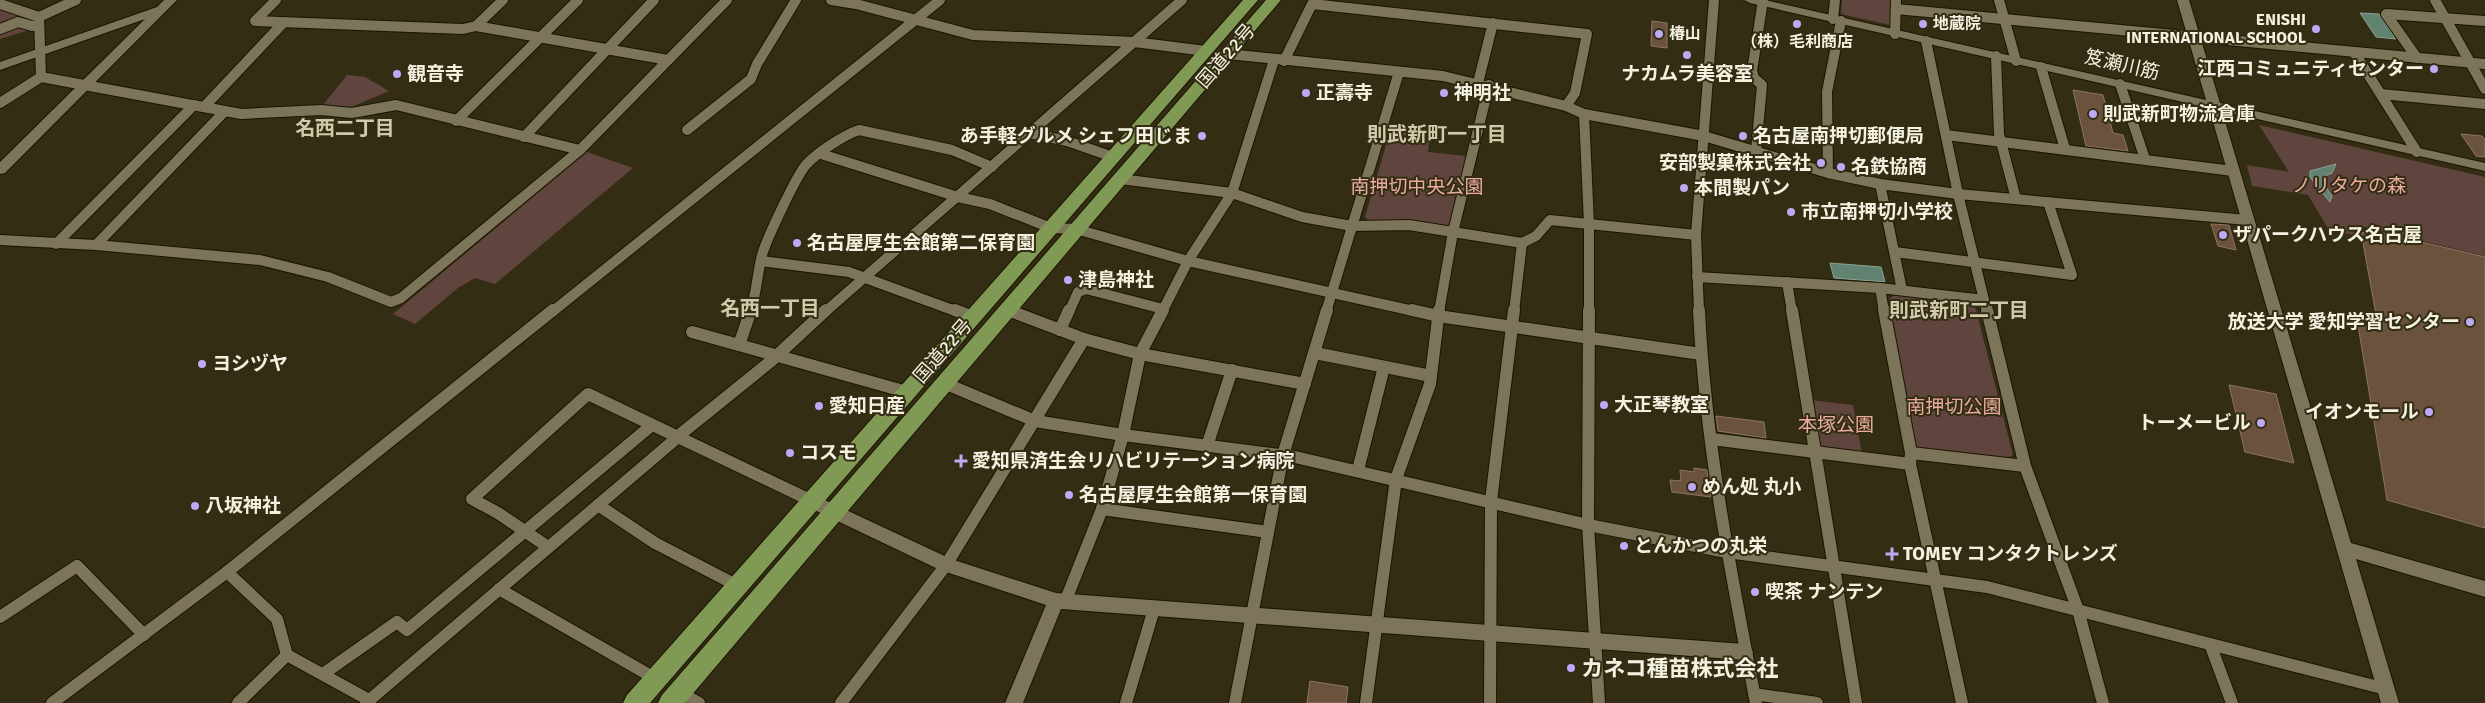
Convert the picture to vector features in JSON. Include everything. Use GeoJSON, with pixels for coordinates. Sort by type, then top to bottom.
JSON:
{"type":"FeatureCollection","features":[{"type":"Feature","properties":{"kind":"highway","name":"国道22号"},"geometry":{"type":"LineString","coordinates":[[635,703],[1251,0]]}},
{"type":"Feature","properties":{"kind":"highway","name":"国道22号"},"geometry":{"type":"LineString","coordinates":[[675,698],[1274,0]]}},
{"type":"Feature","properties":{"kind":"street"},"geometry":{"type":"LineString","coordinates":[[0,29],[18,22],[32,26],[76,0]]}},
{"type":"Feature","properties":{"kind":"street"},"geometry":{"type":"LineString","coordinates":[[276,0],[255,21],[463,29],[476,26],[668,60]]}},
{"type":"Feature","properties":{"kind":"street"},"geometry":{"type":"LineString","coordinates":[[476,26],[503,0]]}},
{"type":"Feature","properties":{"kind":"street"},"geometry":{"type":"LineString","coordinates":[[456,121],[578,0]]}},
{"type":"Feature","properties":{"kind":"street"},"geometry":{"type":"LineString","coordinates":[[524,137],[654,0]]}},
{"type":"Feature","properties":{"kind":"street"},"geometry":{"type":"LineString","coordinates":[[0,240],[96,245],[260,260],[309,271],[384,301],[391,302],[401,298],[580,150],[727,0]]}},
{"type":"Feature","properties":{"kind":"street"},"geometry":{"type":"LineString","coordinates":[[687,130],[746,85],[796,0]]}},
{"type":"Feature","properties":{"kind":"street"},"geometry":{"type":"LineString","coordinates":[[830,0],[856,4],[973,35],[1134,42],[1206,51]]}},
{"type":"Feature","properties":{"kind":"street"},"geometry":{"type":"LineString","coordinates":[[52,703],[227,572],[940,0]]}},
{"type":"Feature","properties":{"kind":"street"},"geometry":{"type":"LineString","coordinates":[[227,572],[254,595],[277,619],[287,655],[372,701],[548,547],[771,361],[775,355],[1182,0]]}},
{"type":"Feature","properties":{"kind":"street"},"geometry":{"type":"LineString","coordinates":[[1302,0],[1312,4],[1586,34],[1575,93],[1566,106]]}},
{"type":"Feature","properties":{"kind":"street"},"geometry":{"type":"LineString","coordinates":[[1714,0],[1696,235],[1701,354],[1727,552],[1744,652],[1755,699],[1817,703]]}},
{"type":"Feature","properties":{"kind":"street","name":"笈瀬川筋"},"geometry":{"type":"LineString","coordinates":[[1750,0],[1763,1],[1926,41],[2485,167]]}},
{"type":"Feature","properties":{"kind":"street"},"geometry":{"type":"LineString","coordinates":[[1828,173],[1827,92],[1837,20],[1835,0]]}},
{"type":"Feature","properties":{"kind":"street"},"geometry":{"type":"LineString","coordinates":[[1999,0],[2016,61]]}},
{"type":"Feature","properties":{"kind":"street"},"geometry":{"type":"LineString","coordinates":[[2183,0],[2388,696]]}},
{"type":"Feature","properties":{"kind":"street"},"geometry":{"type":"LineString","coordinates":[[2435,0],[2485,89]]}},
{"type":"Feature","properties":{"kind":"street"},"geometry":{"type":"LineString","coordinates":[[1756,151],[1762,86],[1754,78],[1752,71],[1763,1]]}},
{"type":"Feature","properties":{"kind":"street"},"geometry":{"type":"LineString","coordinates":[[0,4],[39,21]]}},
{"type":"Feature","properties":{"kind":"street"},"geometry":{"type":"LineString","coordinates":[[0,66],[167,4]]}},
{"type":"Feature","properties":{"kind":"street"},"geometry":{"type":"LineString","coordinates":[[0,170],[167,4]]}},
{"type":"Feature","properties":{"kind":"street"},"geometry":{"type":"LineString","coordinates":[[1014,703],[1102,509],[1123,435],[1140,354],[1188,261],[1232,192],[1279,60],[1312,4]]}},
{"type":"Feature","properties":{"kind":"street"},"geometry":{"type":"LineString","coordinates":[[1896,34],[1896,4],[2004,20],[2485,64]]}},
{"type":"Feature","properties":{"kind":"street"},"geometry":{"type":"LineString","coordinates":[[2417,58],[2386,14],[2485,21]]}},
{"type":"Feature","properties":{"kind":"street"},"geometry":{"type":"LineString","coordinates":[[39,21],[41,77]]}},
{"type":"Feature","properties":{"kind":"street"},"geometry":{"type":"LineString","coordinates":[[56,244],[284,22]]}},
{"type":"Feature","properties":{"kind":"street"},"geometry":{"type":"LineString","coordinates":[[1366,703],[1396,479],[1431,376],[1438,316],[1453,232],[1484,84],[1493,23]]}},
{"type":"Feature","properties":{"kind":"street"},"geometry":{"type":"LineString","coordinates":[[1926,41],[1958,194],[2025,466],[2078,610],[2103,703]]}},
{"type":"Feature","properties":{"kind":"street"},"geometry":{"type":"LineString","coordinates":[[2354,52],[2417,152]]}},
{"type":"Feature","properties":{"kind":"street"},"geometry":{"type":"LineString","coordinates":[[1228,54],[1443,76],[1484,84],[1566,106],[1584,114],[1704,136],[1828,173],[1880,184],[1958,194],[2247,220]]}},
{"type":"Feature","properties":{"kind":"street"},"geometry":{"type":"LineString","coordinates":[[1996,56],[2001,141],[2016,199]]}},
{"type":"Feature","properties":{"kind":"street"},"geometry":{"type":"LineString","coordinates":[[2041,66],[2065,149]]}},
{"type":"Feature","properties":{"kind":"street"},"geometry":{"type":"LineString","coordinates":[[1235,703],[1283,455],[1399,72]]}},
{"type":"Feature","properties":{"kind":"street"},"geometry":{"type":"LineString","coordinates":[[0,103],[41,77],[241,114],[321,110],[352,113],[396,105],[580,150]]}},
{"type":"Feature","properties":{"kind":"street"},"geometry":{"type":"LineString","coordinates":[[2120,84],[2145,159]]}},
{"type":"Feature","properties":{"kind":"street"},"geometry":{"type":"LineString","coordinates":[[2381,94],[2485,104]]}},
{"type":"Feature","properties":{"kind":"street"},"geometry":{"type":"LineString","coordinates":[[96,245],[225,111]]}},
{"type":"Feature","properties":{"kind":"street"},"geometry":{"type":"LineString","coordinates":[[1584,114],[1589,224],[1588,525],[1599,703]]}},
{"type":"Feature","properties":{"kind":"street"},"geometry":{"type":"LineString","coordinates":[[739,345],[755,298],[761,261],[797,180],[806,165],[847,134],[859,130],[952,150],[992,167]]}},
{"type":"Feature","properties":{"kind":"street"},"geometry":{"type":"LineString","coordinates":[[1030,133],[1067,141],[1113,157]]}},
{"type":"Feature","properties":{"kind":"street"},"geometry":{"type":"LineString","coordinates":[[1946,135],[2233,171]]}},
{"type":"Feature","properties":{"kind":"street"},"geometry":{"type":"LineString","coordinates":[[820,154],[958,197],[990,204],[1051,228],[1076,229],[1188,261],[1438,316],[1588,336],[1701,354]]}},
{"type":"Feature","properties":{"kind":"street"},"geometry":{"type":"LineString","coordinates":[[1120,179],[1232,192],[1302,218],[1352,226],[1409,226],[1522,243],[1536,236],[1550,220],[1696,235]]}},
{"type":"Feature","properties":{"kind":"street"},"geometry":{"type":"LineString","coordinates":[[1880,184],[1902,290]]}},
{"type":"Feature","properties":{"kind":"street"},"geometry":{"type":"LineString","coordinates":[[1895,252],[2072,275],[2048,202]]}},
{"type":"Feature","properties":{"kind":"street"},"geometry":{"type":"LineString","coordinates":[[1490,703],[1490,501],[1522,243]]}},
{"type":"Feature","properties":{"kind":"street"},"geometry":{"type":"LineString","coordinates":[[761,261],[834,269],[866,276],[973,317]]}},
{"type":"Feature","properties":{"kind":"street"},"geometry":{"type":"LineString","coordinates":[[1697,276],[1880,288],[1984,300]]}},
{"type":"Feature","properties":{"kind":"street"},"geometry":{"type":"LineString","coordinates":[[1788,282],[1856,703]]}},
{"type":"Feature","properties":{"kind":"street"},"geometry":{"type":"LineString","coordinates":[[1880,288],[1934,580],[1962,703]]}},
{"type":"Feature","properties":{"kind":"street"},"geometry":{"type":"LineString","coordinates":[[1060,330],[1078,292],[1086,289],[1163,309]]}},
{"type":"Feature","properties":{"kind":"street"},"geometry":{"type":"LineString","coordinates":[[1007,310],[1084,339],[1140,354],[1305,384]]}},
{"type":"Feature","properties":{"kind":"street"},"geometry":{"type":"LineString","coordinates":[[692,332],[907,392]]}},
{"type":"Feature","properties":{"kind":"street"},"geometry":{"type":"LineString","coordinates":[[841,703],[946,565],[1084,339]]}},
{"type":"Feature","properties":{"kind":"street"},"geometry":{"type":"LineString","coordinates":[[1315,353],[1431,376]]}},
{"type":"Feature","properties":{"kind":"street"},"geometry":{"type":"LineString","coordinates":[[1358,470],[1384,367]]}},
{"type":"Feature","properties":{"kind":"street"},"geometry":{"type":"LineString","coordinates":[[1207,446],[1232,370]]}},
{"type":"Feature","properties":{"kind":"street"},"geometry":{"type":"LineString","coordinates":[[944,383],[1035,421],[1123,435],[1283,455],[1358,470],[1588,525],[1727,552],[1987,587],[2210,644],[2388,696]]}},
{"type":"Feature","properties":{"kind":"street"},"geometry":{"type":"LineString","coordinates":[[548,547],[525,530],[472,499],[588,394],[946,565],[1060,602],[1744,652]]}},
{"type":"Feature","properties":{"kind":"street"},"geometry":{"type":"LineString","coordinates":[[323,674],[397,622],[407,630],[652,425]]}},
{"type":"Feature","properties":{"kind":"street"},"geometry":{"type":"LineString","coordinates":[[1712,440],[1815,451],[2025,466]]}},
{"type":"Feature","properties":{"kind":"street"},"geometry":{"type":"LineString","coordinates":[[598,505],[655,543],[738,586]]}},
{"type":"Feature","properties":{"kind":"street"},"geometry":{"type":"LineString","coordinates":[[1102,509],[1268,532]]}},
{"type":"Feature","properties":{"kind":"street"},"geometry":{"type":"LineString","coordinates":[[2344,548],[2485,589]]}},
{"type":"Feature","properties":{"kind":"street"},"geometry":{"type":"LineString","coordinates":[[0,617],[77,566],[144,635]]}},
{"type":"Feature","properties":{"kind":"street"},"geometry":{"type":"LineString","coordinates":[[499,589],[656,679]]}},
{"type":"Feature","properties":{"kind":"street"},"geometry":{"type":"LineString","coordinates":[[1126,703],[1154,609]]}},
{"type":"Feature","properties":{"kind":"street"},"geometry":{"type":"LineString","coordinates":[[2210,644],[2232,703]]}},
{"type":"Feature","properties":{"kind":"street"},"geometry":{"type":"LineString","coordinates":[[238,703],[287,655]]}},
{"type":"Feature","properties":{"kind":"street"},"geometry":{"type":"LineString","coordinates":[[675,698],[699,703]]}},
{"type":"Feature","properties":{"kind":"green space"},"geometry":{"type":"Polygon","coordinates":[[[1842,0],[1891,0],[1890,25],[1841,14],[1842,0]]]}},
{"type":"Feature","properties":{"kind":"green space"},"geometry":{"type":"Polygon","coordinates":[[[0,9],[33,20],[33,29],[0,39],[0,9]]]}},
{"type":"Feature","properties":{"kind":"green space"},"geometry":{"type":"Polygon","coordinates":[[[347,75],[365,77],[389,91],[349,108],[322,106],[347,75]]]}},
{"type":"Feature","properties":{"kind":"green space","name":"南押切中央公園"},"geometry":{"type":"Polygon","coordinates":[[[1392,125],[1431,129],[1428,152],[1466,156],[1449,227],[1372,224],[1365,217],[1392,125]]]}},
{"type":"Feature","properties":{"kind":"green space","name":"ノリタケの森"},"geometry":{"type":"Polygon","coordinates":[[[2259,125],[2485,177],[2485,256],[2356,225],[2359,236],[2329,230],[2308,195],[2252,186],[2247,165],[2289,172],[2259,125]]]}},
{"type":"Feature","properties":{"kind":"green space"},"geometry":{"type":"Polygon","coordinates":[[[587,152],[633,168],[495,284],[475,278],[458,288],[415,324],[393,314],[587,152]]]}},
{"type":"Feature","properties":{"kind":"green space","name":"南押切公園"},"geometry":{"type":"Polygon","coordinates":[[[1896,294],[1971,303],[1975,306],[2013,455],[2005,459],[1921,450],[1915,444],[1889,299],[1896,294]]]}},
{"type":"Feature","properties":{"kind":"green space","name":"本塚公園"},"geometry":{"type":"Polygon","coordinates":[[[1811,400],[1853,405],[1862,454],[1823,449],[1817,445],[1811,400]]]}},
{"type":"Feature","properties":{"kind":"shaded area"},"geometry":{"type":"Polygon","coordinates":[[[2360,13],[2379,14],[2396,39],[2376,37],[2360,13]]]}},
{"type":"Feature","properties":{"kind":"shaded area"},"geometry":{"type":"Polygon","coordinates":[[[2336,164],[2332,173],[2325,176],[2323,183],[2332,196],[2330,202],[2310,177],[2310,171],[2336,164]]]}},
{"type":"Feature","properties":{"kind":"shaded area"},"geometry":{"type":"Polygon","coordinates":[[[1830,263],[1881,267],[1885,282],[1834,278],[1830,263]]]}},
{"type":"Feature","properties":{"kind":"building","name":"椿山"},"geometry":{"type":"Polygon","coordinates":[[[1652,21],[1667,23],[1667,48],[1651,46],[1652,21]]]}},
{"type":"Feature","properties":{"kind":"building","name":"則武新町物流倉庫"},"geometry":{"type":"Polygon","coordinates":[[[2073,90],[2103,95],[2113,133],[2123,135],[2128,151],[2086,146],[2073,90]]]}},
{"type":"Feature","properties":{"kind":"building"},"geometry":{"type":"Polygon","coordinates":[[[2461,134],[2482,136],[2485,139],[2485,157],[2476,156],[2461,134]]]}},
{"type":"Feature","properties":{"kind":"building","name":"ザパークハウス名古屋"},"geometry":{"type":"Polygon","coordinates":[[[2211,224],[2229,225],[2236,250],[2218,246],[2211,224]]]}},
{"type":"Feature","properties":{"kind":"building","name":"イオンモール"},"geometry":{"type":"Polygon","coordinates":[[[2361,232],[2379,236],[2379,232],[2485,257],[2485,528],[2387,500],[2357,319],[2378,325],[2361,232]]]}},
{"type":"Feature","properties":{"kind":"building","name":"トーメービル"},"geometry":{"type":"Polygon","coordinates":[[[2229,385],[2276,394],[2294,463],[2245,452],[2229,385]]]}},
{"type":"Feature","properties":{"kind":"building"},"geometry":{"type":"Polygon","coordinates":[[[1716,416],[1764,422],[1766,438],[1718,431],[1716,416]]]}},
{"type":"Feature","properties":{"kind":"building","name":"めん処 丸小"},"geometry":{"type":"Polygon","coordinates":[[[1694,468],[1707,470],[1711,497],[1672,492],[1670,480],[1681,481],[1680,470],[1694,472],[1694,468]]]}},
{"type":"Feature","properties":{"kind":"building"},"geometry":{"type":"Polygon","coordinates":[[[1310,681],[1348,687],[1346,703],[1307,703],[1310,681]]]}},
{"type":"Feature","properties":{"kind":"place","name":"（株）毛利商店"},"geometry":{"type":"Point","coordinates":[1797,24]}},
{"type":"Feature","properties":{"kind":"place","name":"地蔵院"},"geometry":{"type":"Point","coordinates":[1923,24]}},
{"type":"Feature","properties":{"kind":"place","name":"ENISHI INTERNATIONAL SCHOOL"},"geometry":{"type":"Point","coordinates":[2316,29]}},
{"type":"Feature","properties":{"kind":"place","name":"椿山"},"geometry":{"type":"Point","coordinates":[1659,34]}},
{"type":"Feature","properties":{"kind":"place","name":"ナカムラ美容室"},"geometry":{"type":"Point","coordinates":[1687,55]}},
{"type":"Feature","properties":{"kind":"place","name":"江西コミュニティセンター"},"geometry":{"type":"Point","coordinates":[2434,69]}},
{"type":"Feature","properties":{"kind":"place","name":"観音寺"},"geometry":{"type":"Point","coordinates":[397,74]}},
{"type":"Feature","properties":{"kind":"place","name":"正壽寺"},"geometry":{"type":"Point","coordinates":[1306,93]}},
{"type":"Feature","properties":{"kind":"place","name":"神明社"},"geometry":{"type":"Point","coordinates":[1444,93]}},
{"type":"Feature","properties":{"kind":"place","name":"則武新町物流倉庫"},"geometry":{"type":"Point","coordinates":[2093,114]}},
{"type":"Feature","properties":{"kind":"place","name":"あ手軽グルメ シェフ田じま"},"geometry":{"type":"Point","coordinates":[1202,136]}},
{"type":"Feature","properties":{"kind":"place","name":"名古屋南押切郵便局"},"geometry":{"type":"Point","coordinates":[1743,136]}},
{"type":"Feature","properties":{"kind":"place","name":"安部製菓株式会社"},"geometry":{"type":"Point","coordinates":[1821,163]}},
{"type":"Feature","properties":{"kind":"place","name":"名鉄協商"},"geometry":{"type":"Point","coordinates":[1841,167]}},
{"type":"Feature","properties":{"kind":"place","name":"本間製パン"},"geometry":{"type":"Point","coordinates":[1684,188]}},
{"type":"Feature","properties":{"kind":"place","name":"市立南押切小学校"},"geometry":{"type":"Point","coordinates":[1791,212]}},
{"type":"Feature","properties":{"kind":"place","name":"ザパークハウス名古屋"},"geometry":{"type":"Point","coordinates":[2223,235]}},
{"type":"Feature","properties":{"kind":"place","name":"名古屋厚生会館第二保育園"},"geometry":{"type":"Point","coordinates":[797,243]}},
{"type":"Feature","properties":{"kind":"place","name":"津島神社"},"geometry":{"type":"Point","coordinates":[1068,280]}},
{"type":"Feature","properties":{"kind":"place","name":"放送大学 愛知学習センター"},"geometry":{"type":"Point","coordinates":[2470,322]}},
{"type":"Feature","properties":{"kind":"place","name":"ヨシヅヤ"},"geometry":{"type":"Point","coordinates":[202,364]}},
{"type":"Feature","properties":{"kind":"place","name":"大正琴教室"},"geometry":{"type":"Point","coordinates":[1604,405]}},
{"type":"Feature","properties":{"kind":"place","name":"愛知日産"},"geometry":{"type":"Point","coordinates":[819,406]}},
{"type":"Feature","properties":{"kind":"place","name":"イオンモール"},"geometry":{"type":"Point","coordinates":[2429,412]}},
{"type":"Feature","properties":{"kind":"place","name":"トーメービル"},"geometry":{"type":"Point","coordinates":[2261,423]}},
{"type":"Feature","properties":{"kind":"place","name":"コスモ"},"geometry":{"type":"Point","coordinates":[790,453]}},
{"type":"Feature","properties":{"kind":"place","name":"愛知県済生会リハビリテーション病院"},"geometry":{"type":"Point","coordinates":[961,461]}},
{"type":"Feature","properties":{"kind":"place","name":"めん処 丸小"},"geometry":{"type":"Point","coordinates":[1692,487]}},
{"type":"Feature","properties":{"kind":"place","name":"名古屋厚生会館第一保育園"},"geometry":{"type":"Point","coordinates":[1069,495]}},
{"type":"Feature","properties":{"kind":"place","name":"八坂神社"},"geometry":{"type":"Point","coordinates":[195,506]}},
{"type":"Feature","properties":{"kind":"place","name":"とんかつの丸栄"},"geometry":{"type":"Point","coordinates":[1624,546]}},
{"type":"Feature","properties":{"kind":"place","name":"TOMEY コンタクトレンズ"},"geometry":{"type":"Point","coordinates":[1892,554]}},
{"type":"Feature","properties":{"kind":"place","name":"喫茶 ナンテン"},"geometry":{"type":"Point","coordinates":[1755,592]}},
{"type":"Feature","properties":{"kind":"place","name":"カネコ種苗株式会社"},"geometry":{"type":"Point","coordinates":[1571,668]}},
{"type":"Feature","properties":{"kind":"district","name":"名西二丁目"},"geometry":{"type":"Point","coordinates":[345,128]}},
{"type":"Feature","properties":{"kind":"district","name":"則武新町一丁目"},"geometry":{"type":"Point","coordinates":[1437,134]}},
{"type":"Feature","properties":{"kind":"district","name":"名西一丁目"},"geometry":{"type":"Point","coordinates":[770,308]}},
{"type":"Feature","properties":{"kind":"district","name":"則武新町二丁目"},"geometry":{"type":"Point","coordinates":[1959,310]}}]}
